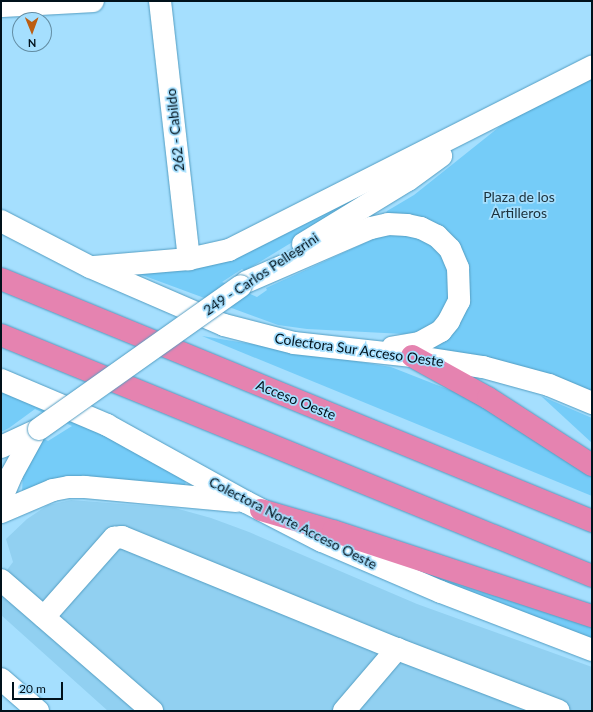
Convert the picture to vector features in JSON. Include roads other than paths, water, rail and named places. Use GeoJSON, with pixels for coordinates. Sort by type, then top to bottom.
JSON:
{"type":"FeatureCollection","features":[{"type":"Feature","properties":{"kind":"highway","name":"Acceso Oeste"},"geometry":{"type":"LineString","coordinates":[[1,279],[592,521]]}},
{"type":"Feature","properties":{"kind":"highway"},"geometry":{"type":"LineString","coordinates":[[1,335],[592,576]]}},
{"type":"Feature","properties":{"kind":"highway"},"geometry":{"type":"LineString","coordinates":[[412,356],[488,398],[592,465]]}},
{"type":"Feature","properties":{"kind":"highway"},"geometry":{"type":"LineString","coordinates":[[253,506],[592,616]]}},
{"type":"Feature","properties":{"kind":"street"},"geometry":{"type":"LineString","coordinates":[[1,6],[93,1]]}},
{"type":"Feature","properties":{"kind":"street","name":"262 - Cabildo"},"geometry":{"type":"LineString","coordinates":[[160,1],[189,259]]}},
{"type":"Feature","properties":{"kind":"street","name":"249 - Carlos Pellegrini"},"geometry":{"type":"LineString","coordinates":[[90,267],[189,259],[212,255],[242,245],[592,67]]}},
{"type":"Feature","properties":{"kind":"street","name":"249 - Carlos Pellegrini"},"geometry":{"type":"LineString","coordinates":[[1,447],[37,430],[290,252],[408,180],[489,120]]}},
{"type":"Feature","properties":{"kind":"street","name":"Colectora Sur Acceso Oeste"},"geometry":{"type":"LineString","coordinates":[[1,221],[90,267],[224,324],[294,343],[412,356],[483,367],[521,376],[549,385],[592,403]]}},
{"type":"Feature","properties":{"kind":"street"},"geometry":{"type":"LineString","coordinates":[[244,284],[371,228],[388,224],[407,225],[421,228],[437,236],[450,249],[458,268],[460,301],[449,322],[441,331],[419,343],[363,351]]}},
{"type":"Feature","properties":{"kind":"street","name":"Colectora Norte Acceso Oeste"},"geometry":{"type":"LineString","coordinates":[[1,380],[107,426],[253,506],[378,566],[592,650]]}},
{"type":"Feature","properties":{"kind":"street","name":"249 - Carlos Pellegrini"},"geometry":{"type":"LineString","coordinates":[[2,499],[12,474],[37,430]]}},
{"type":"Feature","properties":{"kind":"street"},"geometry":{"type":"LineString","coordinates":[[2,499],[69,487],[85,487],[156,493],[253,506]]}},
{"type":"Feature","properties":{"kind":"street"},"geometry":{"type":"LineString","coordinates":[[44,617],[114,538],[122,537],[397,649],[559,711]]}},
{"type":"Feature","properties":{"kind":"street"},"geometry":{"type":"LineString","coordinates":[[1,580],[152,711]]}},
{"type":"Feature","properties":{"kind":"street"},"geometry":{"type":"LineString","coordinates":[[344,711],[397,649]]}},
{"type":"Feature","properties":{"kind":"street"},"geometry":{"type":"LineString","coordinates":[[1,679],[38,711]]}},
{"type":"Feature","properties":{"kind":"park label","name":"Plaza de los Artilleros"},"geometry":{"type":"Point","coordinates":[519,206]}}]}
